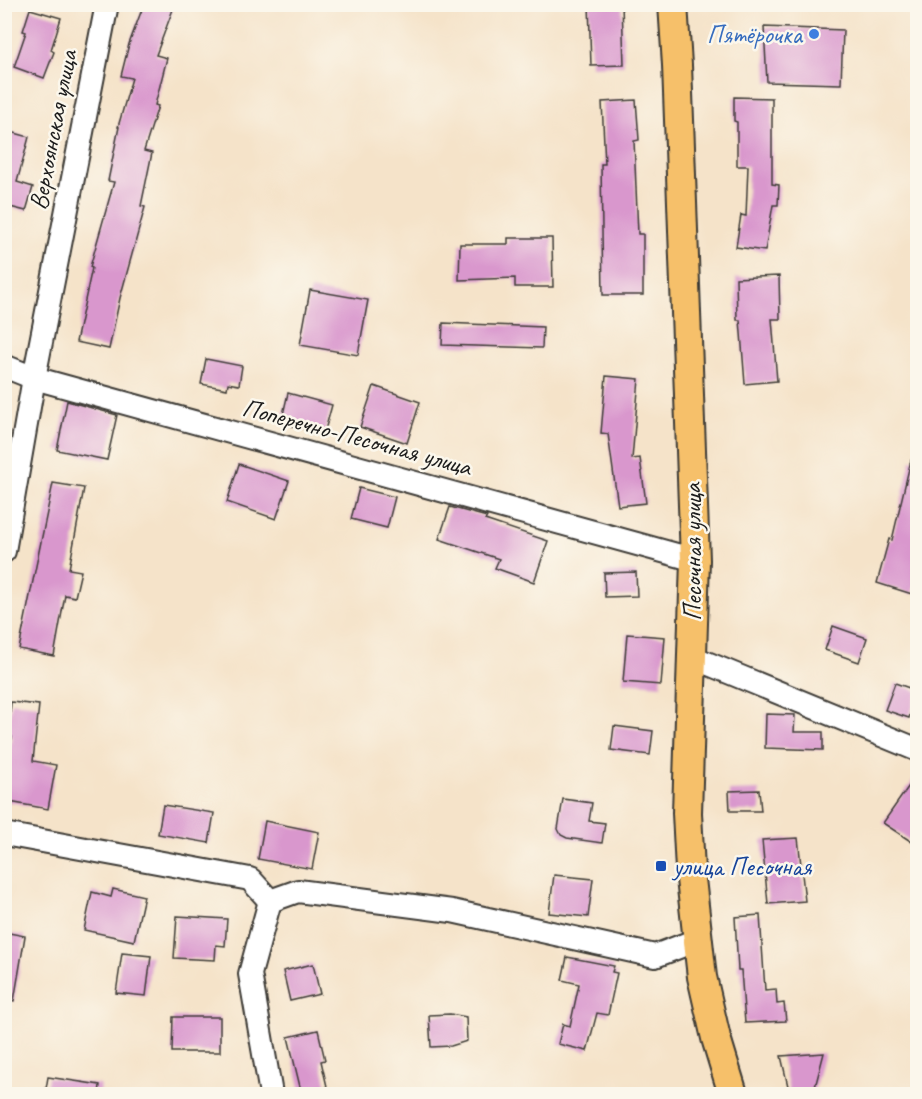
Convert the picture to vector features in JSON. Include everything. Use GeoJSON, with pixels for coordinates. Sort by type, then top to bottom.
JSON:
{"type":"FeatureCollection","features":[{"type":"Feature","properties":{"kind":"main road","name":"Песочная улица"},"geometry":{"type":"LineString","coordinates":[[673,4],[695,560],[687,813],[690,870],[702,977],[716,1038],[733,1095]]}},
{"type":"Feature","properties":{"kind":"street","name":"Верхоянская улица"},"geometry":{"type":"LineString","coordinates":[[4,551],[34,378],[107,4]]}},
{"type":"Feature","properties":{"kind":"street","name":"Поперечно-Песочная улица"},"geometry":{"type":"LineString","coordinates":[[4,366],[34,378],[695,560]]}},
{"type":"Feature","properties":{"kind":"street"},"geometry":{"type":"LineString","coordinates":[[692,657],[918,750]]}},
{"type":"Feature","properties":{"kind":"street"},"geometry":{"type":"LineString","coordinates":[[4,834],[250,879],[270,901]]}},
{"type":"Feature","properties":{"kind":"street"},"geometry":{"type":"LineString","coordinates":[[270,901],[298,891],[452,910],[655,956],[697,940]]}},
{"type":"Feature","properties":{"kind":"street"},"geometry":{"type":"LineString","coordinates":[[270,901],[250,974],[271,1095]]}},
{"type":"Feature","properties":{"kind":"building"},"geometry":{"type":"Polygon","coordinates":[[[144,4],[175,4],[156,55],[167,58],[155,105],[158,106],[144,151],[152,153],[141,206],[145,207],[120,298],[109,349],[76,342],[92,268],[90,267],[114,182],[108,181],[118,127],[132,78],[121,76],[129,44],[144,4]]]}},
{"type":"Feature","properties":{"kind":"building"},"geometry":{"type":"Polygon","coordinates":[[[589,4],[622,4],[624,65],[591,66],[589,4]]]}},
{"type":"Feature","properties":{"kind":"building"},"geometry":{"type":"Polygon","coordinates":[[[30,9],[61,18],[51,50],[54,52],[44,78],[14,67],[26,32],[23,31],[30,9]]]}},
{"type":"Feature","properties":{"kind":"building"},"geometry":{"type":"Polygon","coordinates":[[[764,27],[843,30],[841,84],[767,82],[764,27]]]}},
{"type":"Feature","properties":{"kind":"building"},"geometry":{"type":"Polygon","coordinates":[[[734,97],[772,98],[772,184],[779,185],[778,205],[773,205],[765,251],[736,247],[741,215],[746,216],[748,166],[737,166],[737,122],[734,121],[734,97]]]}},
{"type":"Feature","properties":{"kind":"building"},"geometry":{"type":"Polygon","coordinates":[[[636,100],[639,140],[634,141],[638,234],[643,234],[643,295],[603,295],[601,164],[605,164],[602,102],[636,100]]]}},
{"type":"Feature","properties":{"kind":"building"},"geometry":{"type":"Polygon","coordinates":[[[4,130],[29,137],[17,182],[33,187],[26,211],[10,207],[10,209],[4,208],[4,130]]]}},
{"type":"Feature","properties":{"kind":"building"},"geometry":{"type":"Polygon","coordinates":[[[508,238],[552,238],[553,287],[515,287],[515,278],[459,280],[460,244],[508,244],[508,238]]]}},
{"type":"Feature","properties":{"kind":"building"},"geometry":{"type":"Polygon","coordinates":[[[779,276],[780,319],[772,319],[777,381],[745,384],[740,320],[737,320],[736,278],[779,276]]]}},
{"type":"Feature","properties":{"kind":"building"},"geometry":{"type":"Polygon","coordinates":[[[310,290],[368,300],[358,355],[300,345],[310,290]]]}},
{"type":"Feature","properties":{"kind":"building"},"geometry":{"type":"Polygon","coordinates":[[[443,323],[543,327],[542,348],[442,345],[443,323]]]}},
{"type":"Feature","properties":{"kind":"building"},"geometry":{"type":"Polygon","coordinates":[[[206,359],[242,366],[239,385],[228,383],[227,389],[201,384],[206,359]]]}},
{"type":"Feature","properties":{"kind":"building"},"geometry":{"type":"Polygon","coordinates":[[[606,376],[639,379],[632,459],[640,458],[646,503],[618,506],[608,434],[601,433],[606,376]]]}},
{"type":"Feature","properties":{"kind":"building"},"geometry":{"type":"Polygon","coordinates":[[[374,386],[420,402],[407,443],[360,427],[374,386]]]}},
{"type":"Feature","properties":{"kind":"building"},"geometry":{"type":"Polygon","coordinates":[[[288,393],[332,405],[324,434],[281,423],[288,393]]]}},
{"type":"Feature","properties":{"kind":"building"},"geometry":{"type":"Polygon","coordinates":[[[67,401],[117,415],[107,460],[57,450],[67,401]]]}},
{"type":"Feature","properties":{"kind":"building"},"geometry":{"type":"Polygon","coordinates":[[[911,460],[918,461],[918,574],[912,594],[877,583],[889,539],[892,540],[911,460]]]}},
{"type":"Feature","properties":{"kind":"building"},"geometry":{"type":"Polygon","coordinates":[[[239,464],[289,481],[276,519],[227,502],[239,464]]]}},
{"type":"Feature","properties":{"kind":"building"},"geometry":{"type":"Polygon","coordinates":[[[53,483],[84,488],[69,569],[81,571],[75,597],[65,595],[54,656],[19,649],[53,483]]]}},
{"type":"Feature","properties":{"kind":"building"},"geometry":{"type":"Polygon","coordinates":[[[359,488],[395,497],[387,528],[351,519],[359,488]]]}},
{"type":"Feature","properties":{"kind":"building"},"geometry":{"type":"Polygon","coordinates":[[[450,507],[487,517],[485,520],[548,541],[534,582],[495,568],[499,559],[439,539],[450,507]]]}},
{"type":"Feature","properties":{"kind":"building"},"geometry":{"type":"Polygon","coordinates":[[[636,572],[637,596],[605,597],[604,573],[636,572]]]}},
{"type":"Feature","properties":{"kind":"building"},"geometry":{"type":"Polygon","coordinates":[[[833,626],[867,638],[859,662],[825,650],[833,626]]]}},
{"type":"Feature","properties":{"kind":"building"},"geometry":{"type":"Polygon","coordinates":[[[627,634],[665,637],[661,685],[623,682],[627,634]]]}},
{"type":"Feature","properties":{"kind":"building"},"geometry":{"type":"Polygon","coordinates":[[[895,683],[918,691],[909,718],[885,710],[895,683]]]}},
{"type":"Feature","properties":{"kind":"building"},"geometry":{"type":"Polygon","coordinates":[[[11,702],[39,705],[33,761],[56,765],[48,809],[4,801],[4,778],[12,737],[8,736],[11,702]]]}},
{"type":"Feature","properties":{"kind":"building"},"geometry":{"type":"Polygon","coordinates":[[[766,714],[795,715],[794,732],[823,732],[823,750],[765,748],[766,714]]]}},
{"type":"Feature","properties":{"kind":"building"},"geometry":{"type":"Polygon","coordinates":[[[614,726],[653,731],[650,755],[611,750],[614,726]]]}},
{"type":"Feature","properties":{"kind":"building"},"geometry":{"type":"Polygon","coordinates":[[[918,773],[918,846],[883,823],[918,773]]]}},
{"type":"Feature","properties":{"kind":"building"},"geometry":{"type":"Polygon","coordinates":[[[759,790],[761,811],[730,811],[729,791],[759,790]]]}},
{"type":"Feature","properties":{"kind":"building"},"geometry":{"type":"Polygon","coordinates":[[[563,799],[592,803],[589,821],[605,823],[602,843],[561,835],[558,829],[563,799]]]}},
{"type":"Feature","properties":{"kind":"building"},"geometry":{"type":"Polygon","coordinates":[[[163,805],[214,813],[209,843],[158,834],[163,805]]]}},
{"type":"Feature","properties":{"kind":"building"},"geometry":{"type":"Polygon","coordinates":[[[265,821],[319,832],[312,869],[258,859],[265,821]]]}},
{"type":"Feature","properties":{"kind":"building"},"geometry":{"type":"Polygon","coordinates":[[[798,838],[805,901],[768,904],[762,840],[798,838]]]}},
{"type":"Feature","properties":{"kind":"building"},"geometry":{"type":"Polygon","coordinates":[[[554,875],[593,879],[588,917],[549,913],[554,875]]]}},
{"type":"Feature","properties":{"kind":"building"},"geometry":{"type":"Polygon","coordinates":[[[113,889],[144,896],[134,941],[84,930],[92,892],[111,897],[113,889]]]}},
{"type":"Feature","properties":{"kind":"building"},"geometry":{"type":"Polygon","coordinates":[[[760,915],[765,990],[776,989],[777,1004],[784,1003],[786,1021],[745,1023],[741,970],[738,970],[735,917],[760,915]]]}},
{"type":"Feature","properties":{"kind":"building"},"geometry":{"type":"Polygon","coordinates":[[[177,916],[227,919],[225,946],[216,945],[215,960],[174,958],[177,916]]]}},
{"type":"Feature","properties":{"kind":"building"},"geometry":{"type":"Polygon","coordinates":[[[4,932],[25,936],[14,1001],[4,1000],[4,932]]]}},
{"type":"Feature","properties":{"kind":"building"},"geometry":{"type":"Polygon","coordinates":[[[122,953],[151,956],[146,996],[116,993],[122,953]]]}},
{"type":"Feature","properties":{"kind":"building"},"geometry":{"type":"Polygon","coordinates":[[[567,957],[614,966],[612,972],[617,973],[608,1015],[597,1013],[587,1051],[558,1044],[563,1024],[570,1026],[579,984],[562,980],[567,957]]]}},
{"type":"Feature","properties":{"kind":"building"},"geometry":{"type":"Polygon","coordinates":[[[313,964],[320,994],[290,1001],[283,971],[313,964]]]}},
{"type":"Feature","properties":{"kind":"building"},"geometry":{"type":"Polygon","coordinates":[[[450,1014],[466,1017],[467,1041],[451,1046],[431,1047],[429,1015],[450,1014]]]}},
{"type":"Feature","properties":{"kind":"building"},"geometry":{"type":"Polygon","coordinates":[[[173,1017],[220,1017],[220,1052],[172,1052],[173,1017]]]}},
{"type":"Feature","properties":{"kind":"building"},"geometry":{"type":"Polygon","coordinates":[[[318,1030],[325,1060],[321,1061],[329,1095],[302,1095],[288,1037],[318,1030]]]}},
{"type":"Feature","properties":{"kind":"building"},"geometry":{"type":"Polygon","coordinates":[[[824,1053],[813,1095],[790,1095],[781,1056],[824,1053]]]}},
{"type":"Feature","properties":{"kind":"building"},"geometry":{"type":"Polygon","coordinates":[[[48,1077],[100,1085],[99,1095],[45,1095],[48,1077]]]}},
{"type":"Feature","properties":{"kind":"place","name":"Пятёрочка"},"geometry":{"type":"Point","coordinates":[814,34]}},
{"type":"Feature","properties":{"kind":"place","name":"улица Песочная"},"geometry":{"type":"Point","coordinates":[661,866]}}]}
